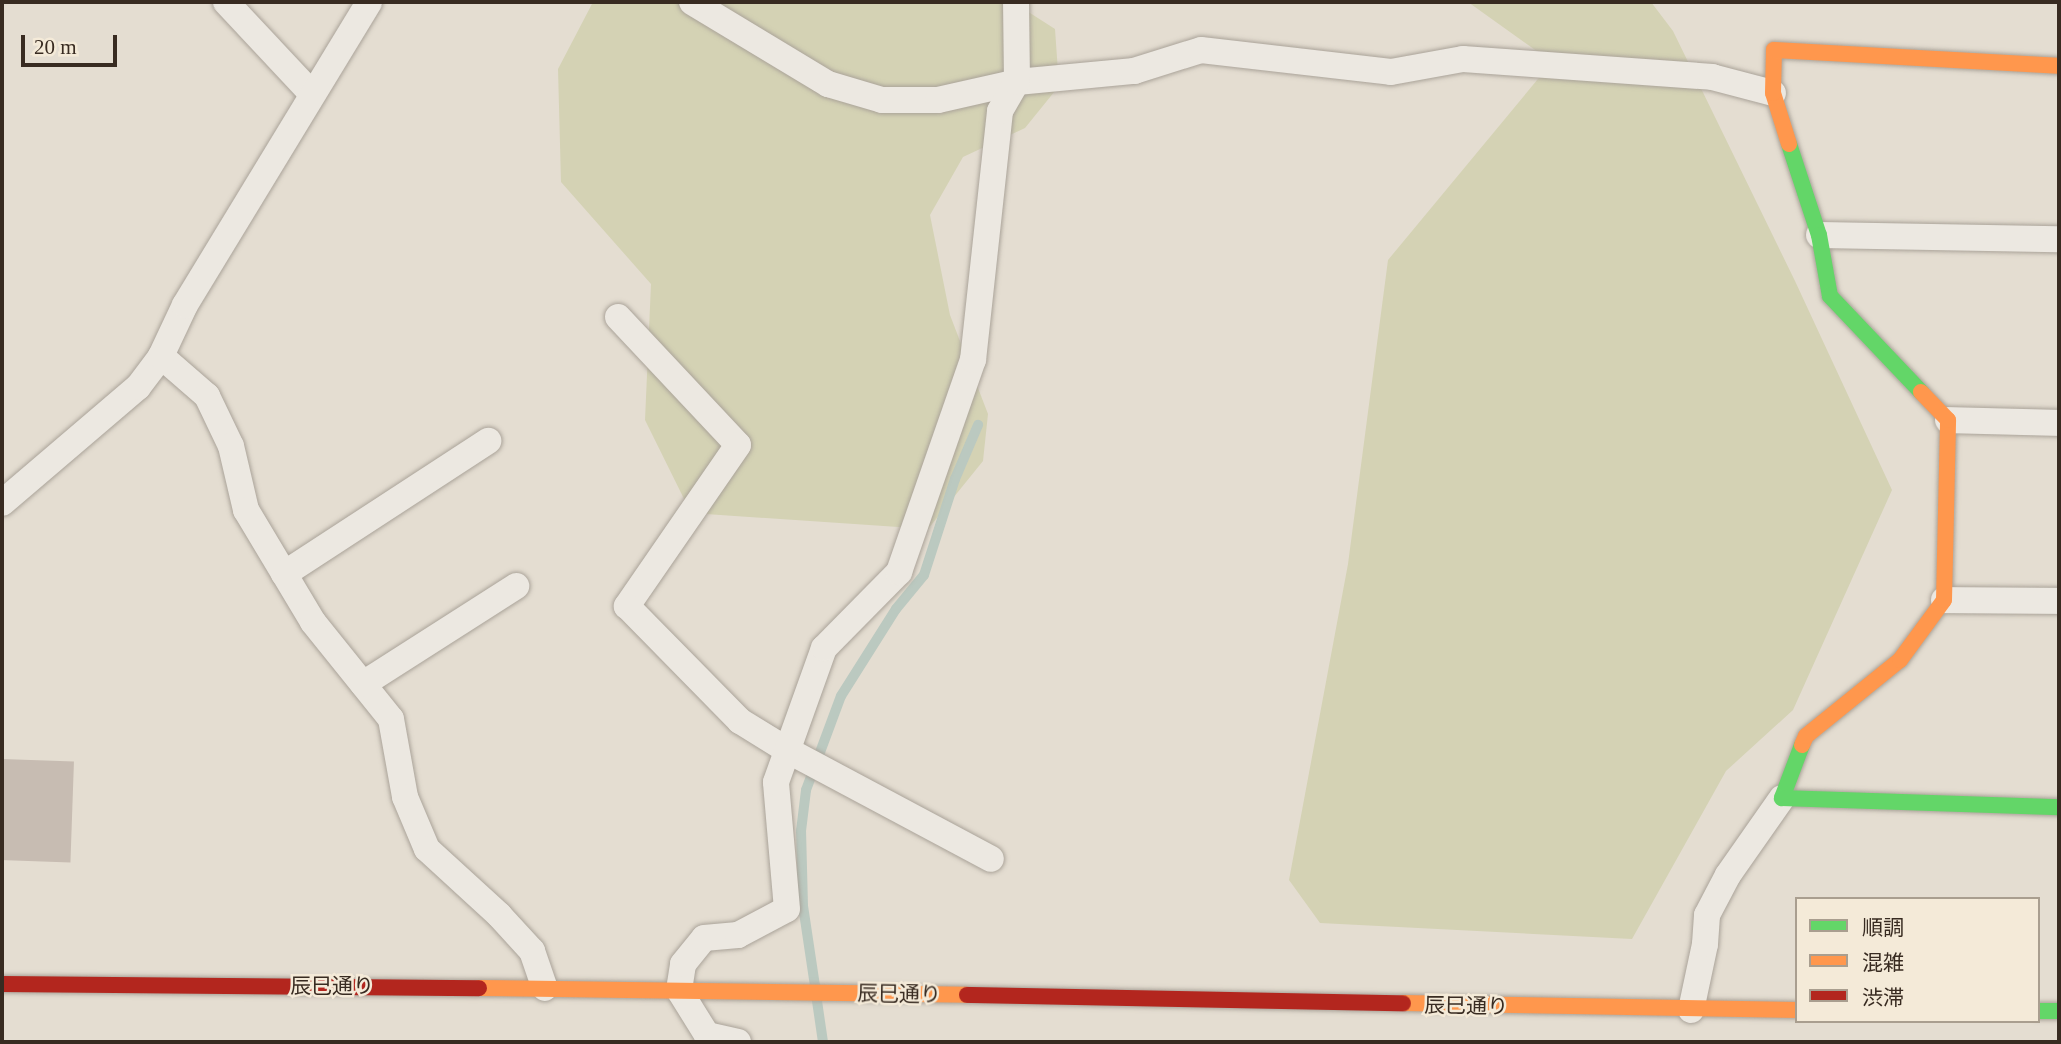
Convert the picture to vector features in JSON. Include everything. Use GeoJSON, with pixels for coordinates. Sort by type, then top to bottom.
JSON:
{"type":"FeatureCollection","features":[{"type":"Feature","properties":{"kind":"street"},"geometry":{"type":"LineString","coordinates":[[226,2],[312,94]]}},
{"type":"Feature","properties":{"kind":"street"},"geometry":{"type":"LineString","coordinates":[[2,503],[138,387],[161,356],[185,305],[369,2]]}},
{"type":"Feature","properties":{"kind":"street"},"geometry":{"type":"LineString","coordinates":[[692,2],[828,84],[882,100],[938,100],[1017,82],[1134,71],[1201,50],[1391,72],[1463,60],[1698,76],[1773,93]]}},
{"type":"Feature","properties":{"kind":"street"},"geometry":{"type":"LineString","coordinates":[[738,1042],[707,1035],[679,990],[683,964],[704,938],[738,935],[787,909],[776,782],[824,648],[899,572],[973,360],[1000,111],[1017,82],[1016,2]]}},
{"type":"Feature","properties":{"kind":"street"},"geometry":{"type":"LineString","coordinates":[[1691,1010],[1705,944],[1707,915],[1728,875],[1782,798],[1806,736],[1900,660],[1944,600],[1948,420],[1830,296],[1819,235],[1773,93],[1774,50],[2059,66]]}},
{"type":"Feature","properties":{"kind":"street"},"geometry":{"type":"LineString","coordinates":[[1819,235],[2059,239]]}},
{"type":"Feature","properties":{"kind":"street"},"geometry":{"type":"LineString","coordinates":[[618,317],[738,445],[627,606],[740,720],[788,750],[991,859]]}},
{"type":"Feature","properties":{"kind":"street"},"geometry":{"type":"LineString","coordinates":[[161,356],[207,396],[231,446],[246,510],[313,622],[391,719],[405,797],[427,849],[499,915],[531,951],[545,988]]}},
{"type":"Feature","properties":{"kind":"street"},"geometry":{"type":"LineString","coordinates":[[1948,420],[2059,423]]}},
{"type":"Feature","properties":{"kind":"street"},"geometry":{"type":"LineString","coordinates":[[284,574],[488,441]]}},
{"type":"Feature","properties":{"kind":"street"},"geometry":{"type":"LineString","coordinates":[[363,684],[516,586]]}},
{"type":"Feature","properties":{"kind":"street"},"geometry":{"type":"LineString","coordinates":[[1944,600],[2059,601]]}},
{"type":"Feature","properties":{"kind":"street"},"geometry":{"type":"LineString","coordinates":[[1782,798],[2059,807]]}},
{"type":"Feature","properties":{"kind":"street","name":"辰巳通り"},"geometry":{"type":"LineString","coordinates":[[2,984],[545,988],[1795,1010]]}},
{"type":"Feature","properties":{"kind":"street"},"geometry":{"type":"LineString","coordinates":[[2040,1011],[2059,1012]]}},
{"type":"Feature","properties":{"kind":"shaded area"},"geometry":{"type":"Polygon","coordinates":[[[593,2],[1013,2],[1055,29],[1059,86],[1025,128],[963,157],[930,215],[950,315],[988,414],[983,461],[928,529],[691,513],[645,420],[651,284],[561,182],[558,69],[593,2]]]}},
{"type":"Feature","properties":{"kind":"shaded area"},"geometry":{"type":"Polygon","coordinates":[[[1468,2],[1651,2],[1673,31],[1795,281],[1892,490],[1793,710],[1726,771],[1632,939],[1320,923],[1289,880],[1348,564],[1388,260],[1552,62],[1468,2]]]}},
{"type":"Feature","properties":{"kind":"building"},"geometry":{"type":"Polygon","coordinates":[[[2,759],[74,762],[70,862],[2,860],[2,759]]]}},
{"type":"Feature","properties":{"kind":"waterway"},"geometry":{"type":"LineString","coordinates":[[815,986],[803,906],[801,831],[806,790],[841,696],[896,609],[924,575],[955,479],[978,425]]}},
{"type":"Feature","properties":{"kind":"waterway"},"geometry":{"type":"LineString","coordinates":[[817,1001],[823,1042]]}},
{"type":"Feature","properties":{"kind":"traffic: fast"},"geometry":{"type":"LineString","coordinates":[[1789,144],[1819,235],[1830,296],[1921,392]]}},
{"type":"Feature","properties":{"kind":"traffic: fast"},"geometry":{"type":"LineString","coordinates":[[1802,745],[1782,798],[2059,807]]}},
{"type":"Feature","properties":{"kind":"traffic: fast"},"geometry":{"type":"LineString","coordinates":[[2040,1011],[2059,1011]]}},
{"type":"Feature","properties":{"kind":"traffic: slow"},"geometry":{"type":"LineString","coordinates":[[1789,144],[1773,93],[1774,50],[2059,66]]}},
{"type":"Feature","properties":{"kind":"traffic: slow"},"geometry":{"type":"LineString","coordinates":[[1802,745],[1806,736],[1900,660],[1944,600],[1948,420],[1921,392]]}},
{"type":"Feature","properties":{"kind":"traffic: slow"},"geometry":{"type":"LineString","coordinates":[[479,988],[967,995]]}},
{"type":"Feature","properties":{"kind":"traffic: slow"},"geometry":{"type":"LineString","coordinates":[[1403,1003],[1795,1010]]}},
{"type":"Feature","properties":{"kind":"traffic: jam"},"geometry":{"type":"LineString","coordinates":[[2,984],[479,988]]}},
{"type":"Feature","properties":{"kind":"traffic: jam"},"geometry":{"type":"LineString","coordinates":[[967,995],[1403,1003]]}}]}
